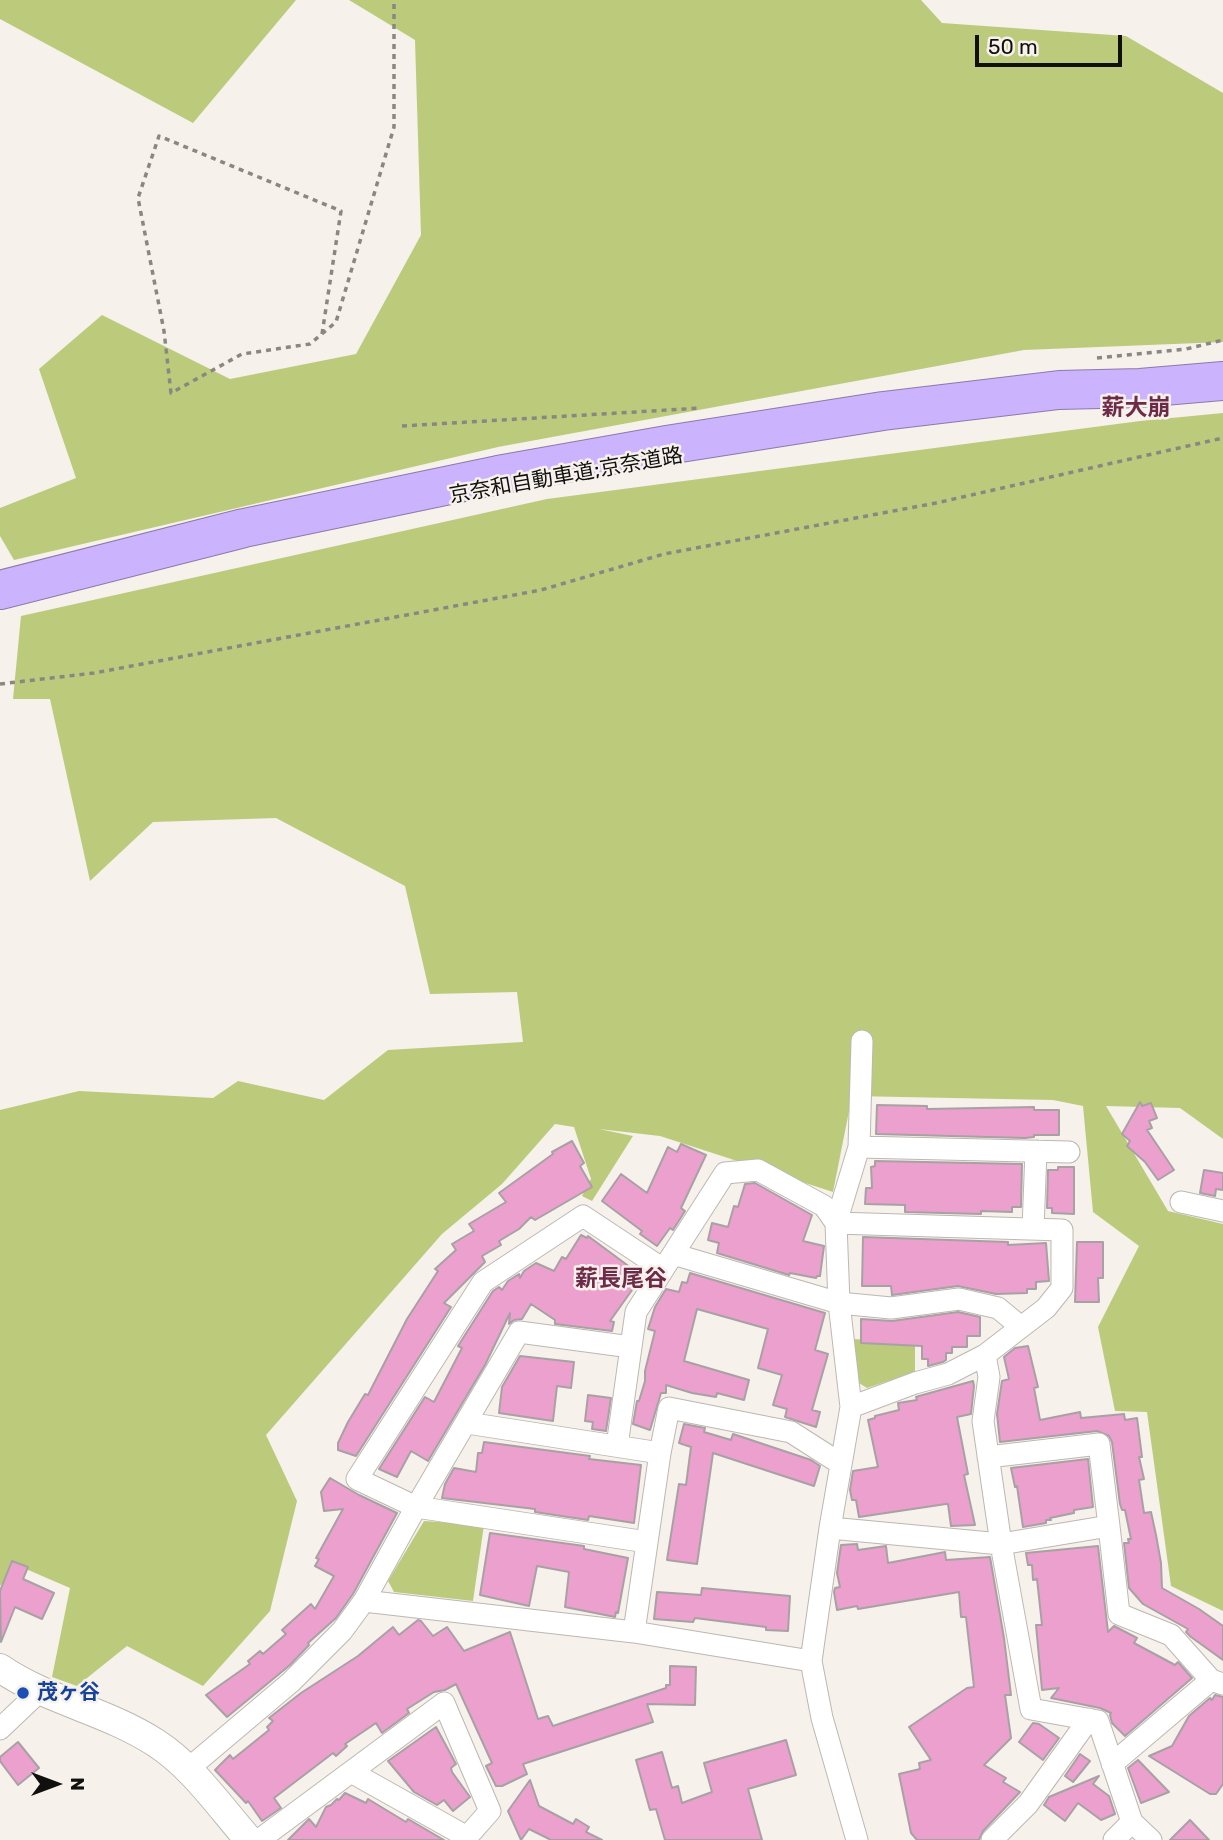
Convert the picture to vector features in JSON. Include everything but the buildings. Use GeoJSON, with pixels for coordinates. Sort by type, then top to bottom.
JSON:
{"type":"FeatureCollection","features":[{"type":"Feature","properties":{"kind":"highway","name":"京奈和自動車道;京奈道路"},"geometry":{"type":"LineString","coordinates":[[0,590],[244,528],[498,475],[667,445],[883,411],[1059,390],[1140,388],[1223,381]]}},
{"type":"Feature","properties":{"kind":"highway","name":"京奈和自動車道;京奈道路"},"geometry":{"type":"LineString","coordinates":[[0,603],[248,540],[513,484],[669,456],[1061,402],[1140,388]]}},
{"type":"Feature","properties":{"kind":"street"},"geometry":{"type":"LineString","coordinates":[[857,1840],[822,1718],[811,1661],[851,1407],[839,1303],[836,1223],[859,1147],[862,1041]]}},
{"type":"Feature","properties":{"kind":"street"},"geometry":{"type":"LineString","coordinates":[[859,1147],[1069,1152]]}},
{"type":"Feature","properties":{"kind":"street"},"geometry":{"type":"LineString","coordinates":[[1033,1229],[1036,1151]]}},
{"type":"Feature","properties":{"kind":"street"},"geometry":{"type":"LineString","coordinates":[[617,1446],[636,1312],[725,1173],[758,1170],[824,1206],[836,1223]]}},
{"type":"Feature","properties":{"kind":"street"},"geometry":{"type":"LineString","coordinates":[[1181,1202],[1223,1211]]}},
{"type":"Feature","properties":{"kind":"street"},"geometry":{"type":"LineString","coordinates":[[647,1542],[416,1507],[357,1479],[483,1282],[583,1216],[668,1262],[839,1303],[891,1308],[959,1300],[998,1308],[1021,1327]]}},
{"type":"Feature","properties":{"kind":"street"},"geometry":{"type":"LineString","coordinates":[[836,1223],[1062,1230],[1062,1288],[1046,1308],[985,1354],[948,1374],[915,1382],[851,1407]]}},
{"type":"Feature","properties":{"kind":"street"},"geometry":{"type":"LineString","coordinates":[[188,1769],[291,1682],[342,1631],[364,1601],[519,1332],[631,1347]]}},
{"type":"Feature","properties":{"kind":"street"},"geometry":{"type":"LineString","coordinates":[[985,1354],[989,1377],[983,1421],[1001,1544],[1031,1709],[1098,1721],[1132,1822],[1151,1840]]}},
{"type":"Feature","properties":{"kind":"street"},"geometry":{"type":"LineString","coordinates":[[634,1632],[669,1408],[791,1432],[841,1464]]}},
{"type":"Feature","properties":{"kind":"street"},"geometry":{"type":"LineString","coordinates":[[467,1423],[660,1453]]}},
{"type":"Feature","properties":{"kind":"street"},"geometry":{"type":"LineString","coordinates":[[988,1457],[1099,1444],[1119,1614],[1171,1635],[1217,1682],[1112,1764]]}},
{"type":"Feature","properties":{"kind":"street"},"geometry":{"type":"LineString","coordinates":[[830,1528],[1001,1544],[1109,1526]]}},
{"type":"Feature","properties":{"kind":"street"},"geometry":{"type":"LineString","coordinates":[[364,1601],[634,1632],[811,1661]]}},
{"type":"Feature","properties":{"kind":"street"},"geometry":{"type":"LineString","coordinates":[[0,1668],[40,1691],[86,1709],[155,1742],[188,1769],[249,1840]]}},
{"type":"Feature","properties":{"kind":"street"},"geometry":{"type":"LineString","coordinates":[[0,1728],[40,1691]]}},
{"type":"Feature","properties":{"kind":"street"},"geometry":{"type":"LineString","coordinates":[[260,1840],[351,1772],[444,1703],[490,1811],[467,1838],[351,1772]]}},
{"type":"Feature","properties":{"kind":"street"},"geometry":{"type":"LineString","coordinates":[[992,1840],[1028,1804],[1089,1719]]}},
{"type":"Feature","properties":{"kind":"street"},"geometry":{"type":"LineString","coordinates":[[1114,1840],[1132,1822]]}},
{"type":"Feature","properties":{"kind":"path"},"geometry":{"type":"LineString","coordinates":[[322,334],[341,211],[159,136],[138,198],[164,331],[171,393],[242,354],[310,344],[322,334],[336,322],[394,127],[394,0]]}},
{"type":"Feature","properties":{"kind":"path"},"geometry":{"type":"LineString","coordinates":[[0,684],[94,673],[541,590],[664,554],[936,503],[1223,438]]}},
{"type":"Feature","properties":{"kind":"green space"},"geometry":{"type":"Polygon","coordinates":[[[0,0],[296,0],[193,123],[0,19],[0,0]]]}},
{"type":"Feature","properties":{"kind":"green space"},"geometry":{"type":"Polygon","coordinates":[[[349,0],[921,0],[942,23],[1126,36],[1223,93],[1223,342],[1024,350],[498,447],[14,560],[0,536],[0,508],[76,478],[39,369],[102,315],[230,379],[356,354],[421,235],[415,40],[349,0]]]}},
{"type":"Feature","properties":{"kind":"green space"},"geometry":{"type":"Polygon","coordinates":[[[1223,413],[1223,1139],[1180,1108],[1106,1106],[1168,1211],[1223,1224],[1223,1611],[1171,1586],[1147,1412],[1115,1411],[1098,1327],[1139,1246],[1093,1212],[1083,1106],[1053,1100],[852,1096],[833,1192],[660,1136],[599,1129],[633,1136],[592,1201],[582,1196],[591,1179],[574,1127],[555,1124],[502,1184],[442,1234],[266,1435],[297,1501],[270,1611],[203,1686],[127,1646],[77,1686],[52,1677],[70,1588],[19,1566],[0,1586],[0,1110],[79,1091],[213,1098],[238,1081],[324,1100],[388,1050],[523,1042],[517,992],[430,994],[405,886],[276,818],[153,822],[90,881],[50,699],[13,699],[21,616],[547,499],[1140,421],[1223,413]]]}},
{"type":"Feature","properties":{"kind":"green space"},"geometry":{"type":"Polygon","coordinates":[[[853,1339],[915,1343],[915,1372],[867,1388],[854,1380],[853,1339]]]}},
{"type":"Feature","properties":{"kind":"green space"},"geometry":{"type":"Polygon","coordinates":[[[424,1521],[484,1525],[473,1601],[394,1592],[388,1581],[424,1521]]]}},
{"type":"Feature","properties":{"kind":"place","name":"茂ヶ谷"},"geometry":{"type":"Point","coordinates":[23,1693]}},
{"type":"Feature","properties":{"kind":"district","name":"薪大崩"},"geometry":{"type":"Point","coordinates":[1136,408]}},
{"type":"Feature","properties":{"kind":"district","name":"薪長尾谷"},"geometry":{"type":"Point","coordinates":[621,1279]}}]}
